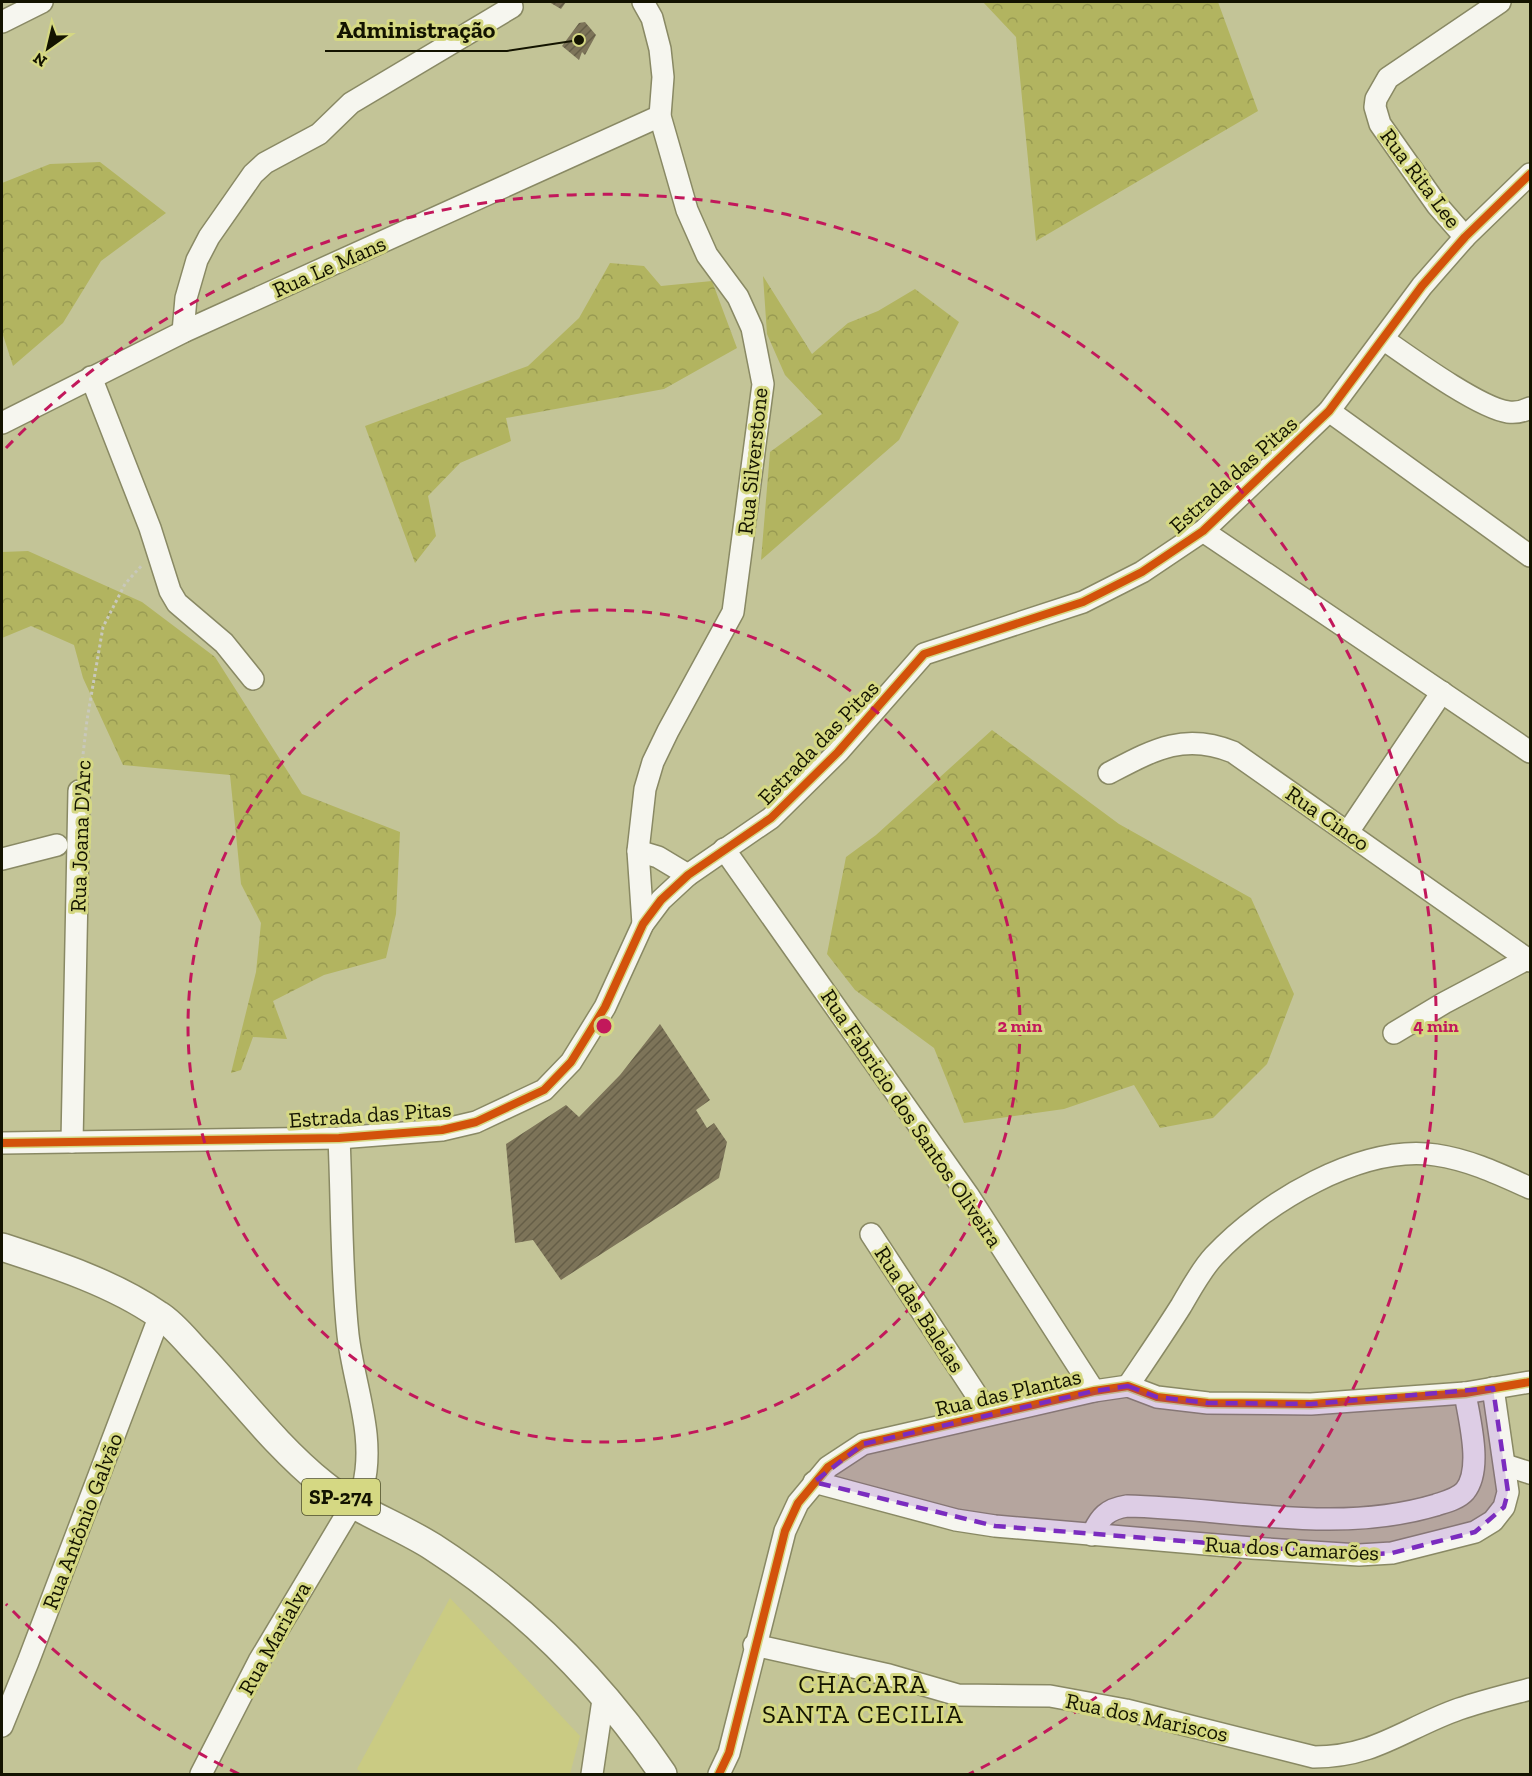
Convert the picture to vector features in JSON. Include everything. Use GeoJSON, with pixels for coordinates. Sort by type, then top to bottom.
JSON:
{"type":"FeatureCollection","features":[{"type":"Feature","properties":{"kind":"main road","name":"SP-274"},"geometry":{"type":"LineString","coordinates":[[2,1247],[78,1275],[160,1315],[240,1397],[271,1436],[322,1484],[351,1504],[430,1545],[467,1570],[566,1653],[604,1693],[663,1774]]}},
{"type":"Feature","properties":{"kind":"street"},"geometry":{"type":"LineString","coordinates":[[2,22],[42,2]]}},
{"type":"Feature","properties":{"kind":"street","name":"Rua Silverstone"},"geometry":{"type":"LineString","coordinates":[[643,924],[638,851],[645,789],[653,762],[733,612],[763,384],[752,328],[738,297],[707,255],[696,233],[660,116],[663,77],[660,49],[652,18],[644,2]]}},
{"type":"Feature","properties":{"kind":"street","name":"Rua Rita Lee"},"geometry":{"type":"LineString","coordinates":[[1466,237],[1437,204],[1380,124],[1375,107],[1376,99],[1388,78],[1500,2]]}},
{"type":"Feature","properties":{"kind":"street"},"geometry":{"type":"LineString","coordinates":[[183,332],[186,298],[198,260],[209,237],[254,174],[265,163],[319,135],[351,103],[512,7]]}},
{"type":"Feature","properties":{"kind":"street","name":"Rua Le Mans"},"geometry":{"type":"LineString","coordinates":[[2,423],[183,332],[660,116]]}},
{"type":"Feature","properties":{"kind":"street","name":"Estrada das Pitas"},"geometry":{"type":"LineString","coordinates":[[72,1142],[339,1138],[442,1130],[476,1122],[544,1090],[571,1062],[605,1007],[643,924],[661,900],[688,875],[771,818],[838,752],[924,654],[1083,602],[1142,572],[1203,531],[1329,411],[1422,286],[1466,237],[1530,174]]}},
{"type":"Feature","properties":{"kind":"street"},"geometry":{"type":"LineString","coordinates":[[1383,339],[1425,368],[1495,409],[1510,413],[1530,408]]}},
{"type":"Feature","properties":{"kind":"street"},"geometry":{"type":"LineString","coordinates":[[91,377],[170,591],[177,603],[224,643],[253,679]]}},
{"type":"Feature","properties":{"kind":"street"},"geometry":{"type":"LineString","coordinates":[[1329,411],[1530,556]]}},
{"type":"Feature","properties":{"kind":"street"},"geometry":{"type":"LineString","coordinates":[[1203,531],[1530,752]]}},
{"type":"Feature","properties":{"kind":"street"},"geometry":{"type":"LineString","coordinates":[[1348,832],[1442,692]]}},
{"type":"Feature","properties":{"kind":"street","name":"Rua Cinco"},"geometry":{"type":"LineString","coordinates":[[1109,773],[1153,751],[1188,742],[1213,744],[1233,752],[1529,960]]}},
{"type":"Feature","properties":{"kind":"street","name":"Rua Joana D'Arc"},"geometry":{"type":"LineString","coordinates":[[72,1142],[79,792]]}},
{"type":"Feature","properties":{"kind":"street"},"geometry":{"type":"LineString","coordinates":[[2,859],[57,844]]}},
{"type":"Feature","properties":{"kind":"street","name":"Rua Fabricio dos Santos Oliveira"},"geometry":{"type":"LineString","coordinates":[[724,849],[968,1195],[1094,1391]]}},
{"type":"Feature","properties":{"kind":"street"},"geometry":{"type":"LineString","coordinates":[[638,851],[658,857],[688,875]]}},
{"type":"Feature","properties":{"kind":"street"},"geometry":{"type":"LineString","coordinates":[[1394,1033],[1444,1003],[1529,960]]}},
{"type":"Feature","properties":{"kind":"street","name":"Rua Marialva"},"geometry":{"type":"LineString","coordinates":[[201,1774],[259,1661],[363,1487],[368,1466],[369,1444],[348,1331],[339,1138]]}},
{"type":"Feature","properties":{"kind":"street"},"geometry":{"type":"LineString","coordinates":[[2,1143],[72,1142]]}},
{"type":"Feature","properties":{"kind":"street"},"geometry":{"type":"LineString","coordinates":[[1128,1386],[1212,1257],[1244,1227],[1290,1193],[1332,1174],[1401,1154],[1435,1155],[1478,1164],[1530,1188]]}},
{"type":"Feature","properties":{"kind":"street","name":"Rua das Baleias"},"geometry":{"type":"LineString","coordinates":[[871,1234],[989,1414]]}},
{"type":"Feature","properties":{"kind":"street","name":"Rua Antônio Galvão"},"geometry":{"type":"LineString","coordinates":[[2,1726],[33,1652],[160,1315]]}},
{"type":"Feature","properties":{"kind":"street","name":"Rua das Plantas"},"geometry":{"type":"LineString","coordinates":[[719,1774],[729,1753],[754,1645],[785,1531],[798,1503],[814,1482],[828,1467],[863,1444],[1094,1391],[1128,1386],[1157,1397],[1208,1403],[1311,1404],[1465,1393],[1530,1382]]}},
{"type":"Feature","properties":{"kind":"street","name":"Rua dos Camarões"},"geometry":{"type":"LineString","coordinates":[[814,1482],[956,1520],[1092,1535],[1359,1555],[1392,1553],[1475,1532],[1493,1521],[1504,1507],[1508,1492],[1493,1388]]}},
{"type":"Feature","properties":{"kind":"street","name":"Rua dos Camarões"},"geometry":{"type":"LineString","coordinates":[[1092,1535],[1099,1518],[1113,1508],[1127,1506],[1364,1519],[1421,1509],[1450,1501],[1464,1492],[1472,1477],[1474,1449],[1465,1393]]}},
{"type":"Feature","properties":{"kind":"street"},"geometry":{"type":"LineString","coordinates":[[1505,1465],[1530,1473]]}},
{"type":"Feature","properties":{"kind":"street","name":"Rua dos Mariscos"},"geometry":{"type":"LineString","coordinates":[[754,1645],[889,1675],[958,1695],[1050,1696],[1126,1710],[1314,1757],[1341,1757],[1374,1748],[1458,1710],[1530,1689]]}},
{"type":"Feature","properties":{"kind":"street"},"geometry":{"type":"LineString","coordinates":[[592,1774],[604,1693]]}},
{"type":"Feature","properties":{"kind":"highlighted area"},"geometry":{"type":"Polygon","coordinates":[[[1128,1386],[1157,1397],[1208,1403],[1311,1404],[1493,1388],[1508,1492],[1504,1507],[1475,1532],[1392,1553],[1359,1555],[995,1526],[814,1482],[863,1444],[1094,1391],[1128,1386]]]}},
{"type":"Feature","properties":{"kind":"shaded area"},"geometry":{"type":"Polygon","coordinates":[[[450,1598],[580,1736],[570,1774],[363,1774],[357,1769],[450,1598]]]}},
{"type":"Feature","properties":{"kind":"green space"},"geometry":{"type":"Polygon","coordinates":[[[983,2],[1218,2],[1258,111],[1036,241],[1016,37],[983,2]]]}},
{"type":"Feature","properties":{"kind":"green space"},"geometry":{"type":"Polygon","coordinates":[[[100,162],[166,213],[101,261],[63,323],[13,366],[2,332],[2,183],[50,164],[100,162]]]}},
{"type":"Feature","properties":{"kind":"green space"},"geometry":{"type":"Polygon","coordinates":[[[610,263],[644,266],[661,286],[712,281],[737,348],[664,389],[506,418],[511,441],[460,463],[428,496],[436,536],[415,563],[365,426],[528,366],[579,318],[610,263]]]}},
{"type":"Feature","properties":{"kind":"green space"},"geometry":{"type":"Polygon","coordinates":[[[763,276],[812,354],[848,323],[878,311],[915,289],[959,322],[899,440],[761,560],[770,452],[822,414],[785,375],[767,334],[763,276]]]}},
{"type":"Feature","properties":{"kind":"green space"},"geometry":{"type":"Polygon","coordinates":[[[28,551],[142,602],[215,657],[302,794],[400,832],[396,914],[386,958],[324,975],[273,1001],[287,1039],[253,1037],[241,1070],[231,1073],[256,972],[261,923],[241,884],[230,775],[123,765],[83,678],[74,645],[31,626],[2,638],[2,552],[28,551]]]}},
{"type":"Feature","properties":{"kind":"green space"},"geometry":{"type":"Polygon","coordinates":[[[992,730],[1119,824],[1251,898],[1294,994],[1267,1064],[1213,1118],[1160,1128],[1134,1085],[1064,1109],[964,1123],[934,1048],[855,990],[827,954],[846,857],[876,835],[992,730]]]}},
{"type":"Feature","properties":{"kind":"building"},"geometry":{"type":"Polygon","coordinates":[[[549,2],[566,2],[561,9],[549,2]]]}},
{"type":"Feature","properties":{"kind":"building"},"geometry":{"type":"Polygon","coordinates":[[[585,22],[596,35],[585,55],[582,52],[579,60],[562,46],[579,23],[585,22]]]}},
{"type":"Feature","properties":{"kind":"building"},"geometry":{"type":"Polygon","coordinates":[[[660,1024],[710,1100],[696,1110],[707,1128],[714,1123],[727,1142],[719,1178],[561,1280],[533,1240],[515,1243],[506,1144],[566,1105],[579,1117],[620,1075],[660,1024]]]}},
{"type":"Feature","properties":{"kind":"cycle path"},"geometry":{"type":"LineString","coordinates":[[2,1143],[339,1138],[442,1130],[476,1122],[544,1090],[571,1062],[589,1033],[605,1007],[643,924],[661,900],[688,875],[771,818],[838,752],[924,654],[1083,602],[1142,572],[1203,531],[1329,411],[1422,286],[1465,237],[1530,174]]}},
{"type":"Feature","properties":{"kind":"cycle path"},"geometry":{"type":"LineString","coordinates":[[719,1774],[729,1753],[785,1531],[798,1503],[828,1467],[863,1444],[1094,1391],[1128,1386],[1157,1397],[1208,1403],[1311,1404],[1465,1393],[1530,1382]]}},
{"type":"Feature","properties":{"kind":"place","name":"Administração"},"geometry":{"type":"Point","coordinates":[579,40]}},
{"type":"Feature","properties":{"kind":"district","name":"CHACARA SANTA CECILIA"},"geometry":{"type":"Point","coordinates":[863,1699]}}]}
